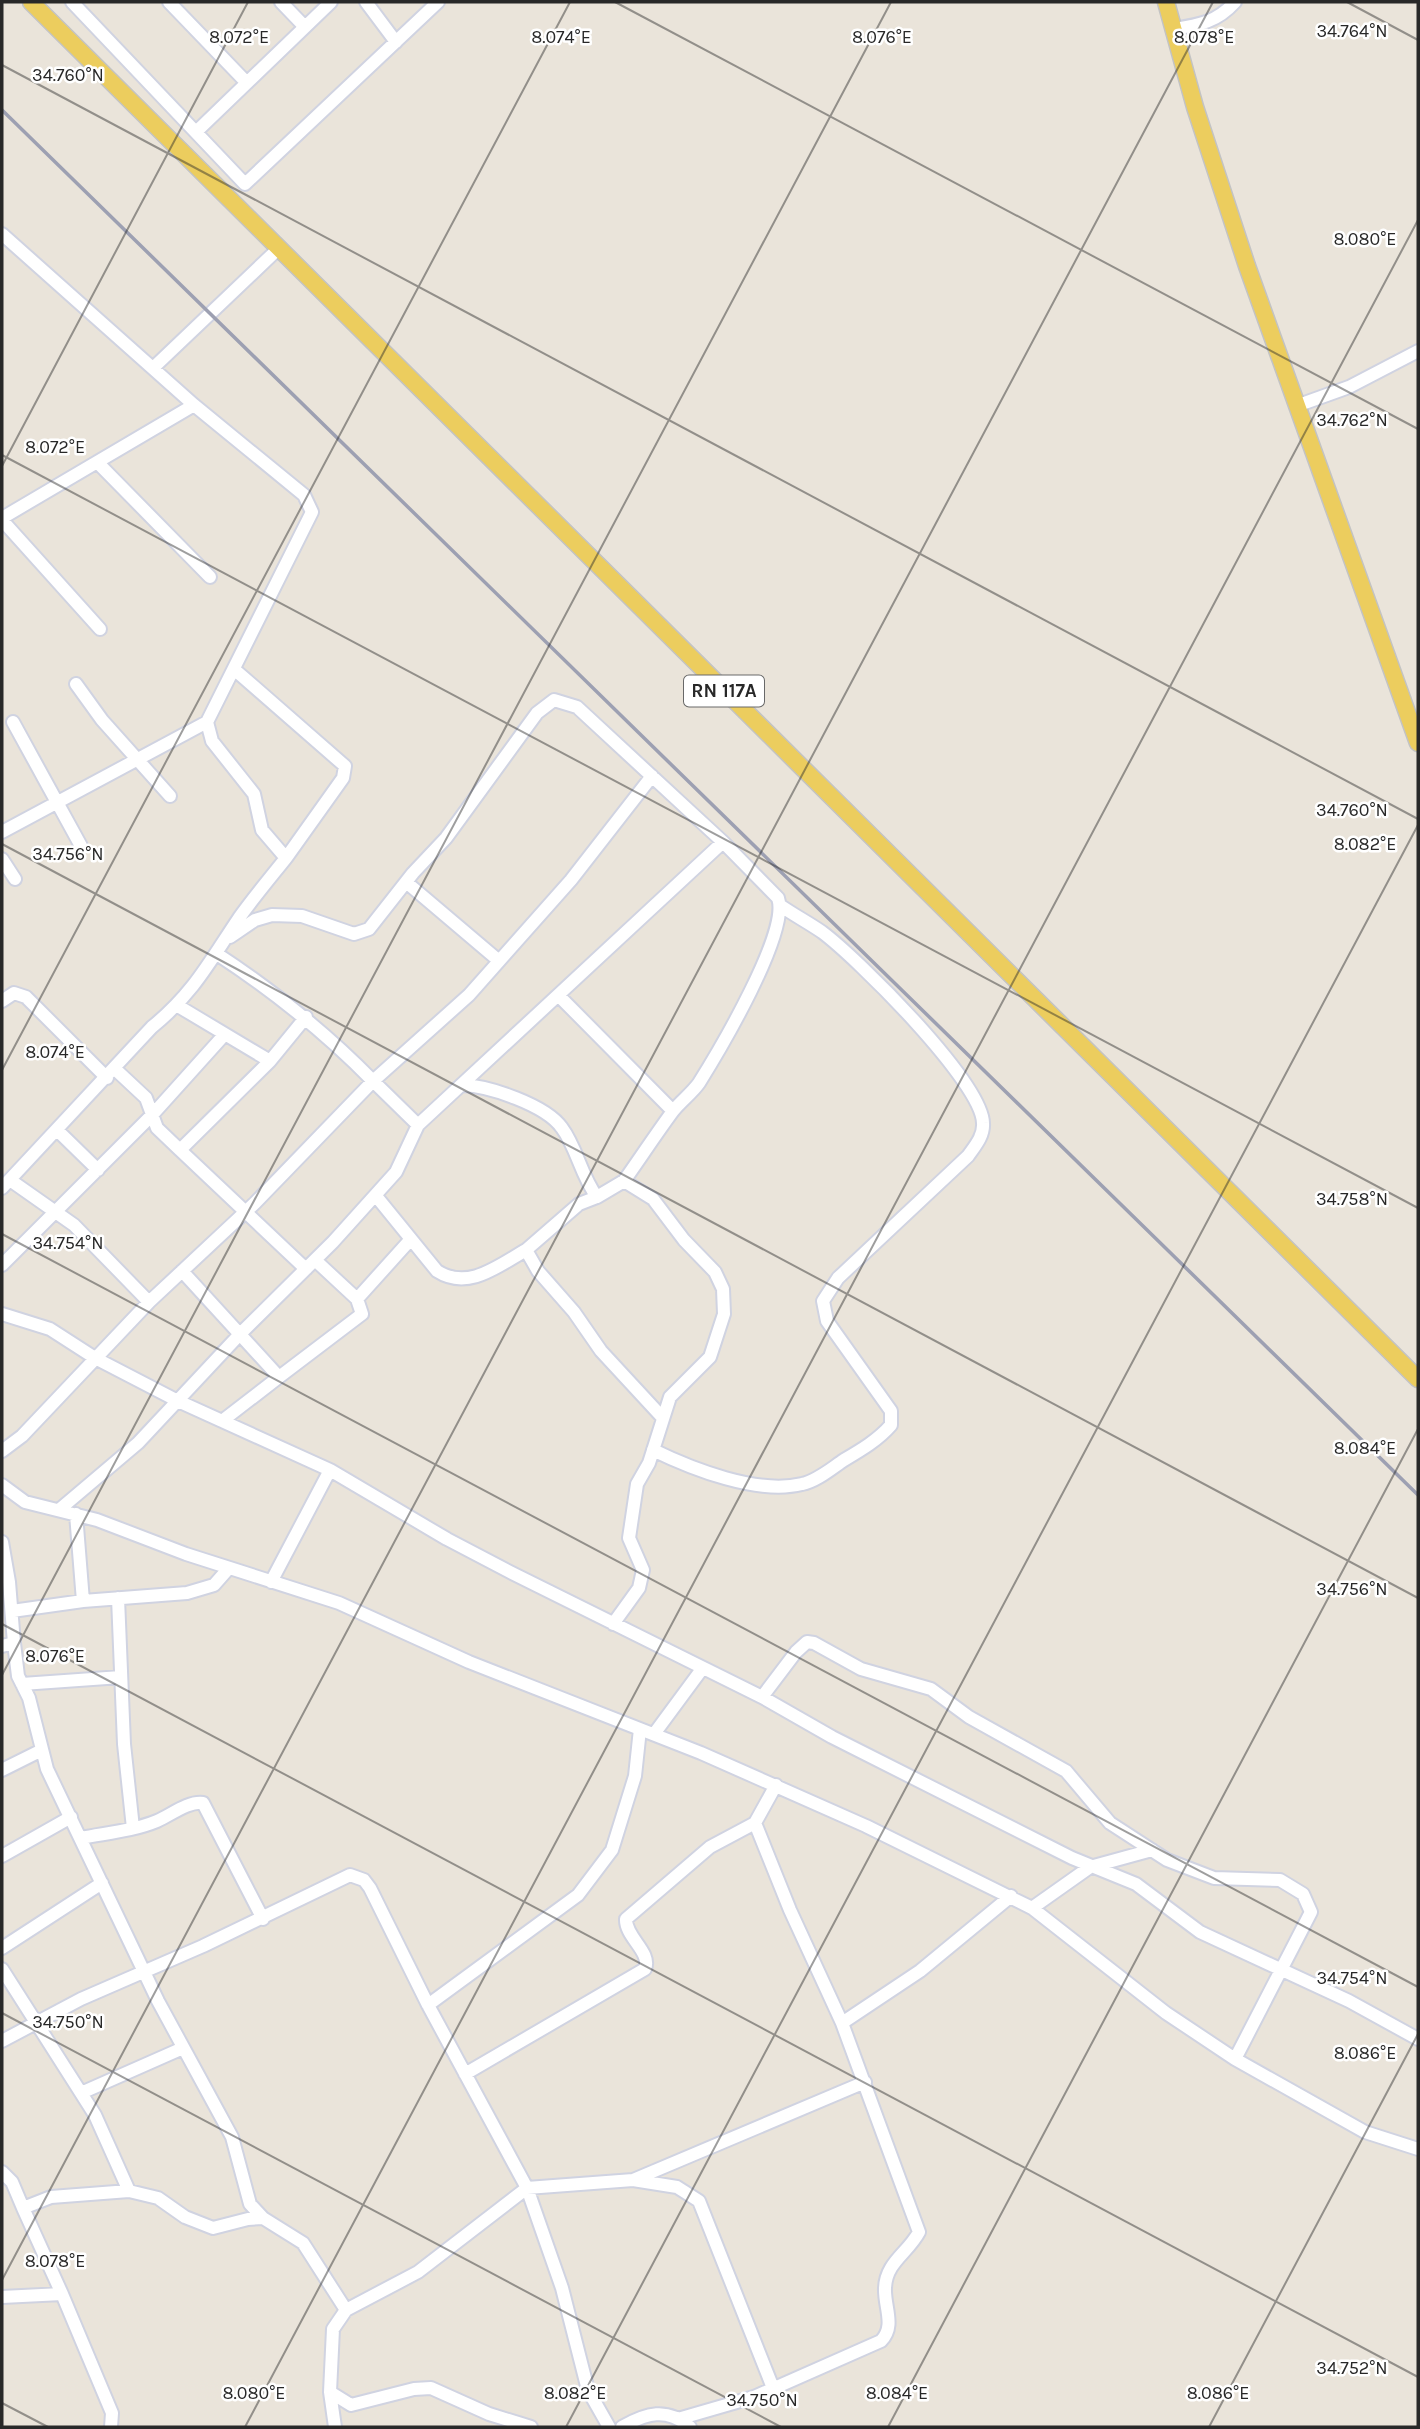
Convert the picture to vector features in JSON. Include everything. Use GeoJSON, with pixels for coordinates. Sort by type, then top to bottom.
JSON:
{"type":"FeatureCollection","features":[{"type":"Feature","properties":{"kind":"main road","name":"RN 117A"},"geometry":{"type":"LineString","coordinates":[[31,2],[1418,1379]]}},
{"type":"Feature","properties":{"kind":"main road"},"geometry":{"type":"LineString","coordinates":[[1166,2],[1247,265],[1415,725],[1418,743]]}},
{"type":"Feature","properties":{"kind":"street"},"geometry":{"type":"LineString","coordinates":[[72,2],[245,184]]}},
{"type":"Feature","properties":{"kind":"street"},"geometry":{"type":"LineString","coordinates":[[169,2],[247,83]]}},
{"type":"Feature","properties":{"kind":"street"},"geometry":{"type":"LineString","coordinates":[[281,2],[304,27]]}},
{"type":"Feature","properties":{"kind":"street"},"geometry":{"type":"LineString","coordinates":[[197,131],[331,2]]}},
{"type":"Feature","properties":{"kind":"street"},"geometry":{"type":"LineString","coordinates":[[366,2],[396,42]]}},
{"type":"Feature","properties":{"kind":"street"},"geometry":{"type":"LineString","coordinates":[[230,200],[438,2]]}},
{"type":"Feature","properties":{"kind":"street"},"geometry":{"type":"LineString","coordinates":[[1173,29],[1211,21],[1222,16],[1235,2]]}},
{"type":"Feature","properties":{"kind":"street"},"geometry":{"type":"LineString","coordinates":[[2,234],[194,405],[304,495],[312,512],[207,722],[2,832]]}},
{"type":"Feature","properties":{"kind":"street"},"geometry":{"type":"LineString","coordinates":[[153,368],[278,249]]}},
{"type":"Feature","properties":{"kind":"street"},"geometry":{"type":"LineString","coordinates":[[1299,405],[1349,387],[1418,351]]}},
{"type":"Feature","properties":{"kind":"street"},"geometry":{"type":"LineString","coordinates":[[100,629],[2,519],[194,405]]}},
{"type":"Feature","properties":{"kind":"street"},"geometry":{"type":"LineString","coordinates":[[97,462],[210,577]]}},
{"type":"Feature","properties":{"kind":"street"},"geometry":{"type":"LineString","coordinates":[[149,1302],[75,1225],[54,1210],[6,1184],[152,1027],[178,1006],[343,778],[345,766],[235,670]]}},
{"type":"Feature","properties":{"kind":"street"},"geometry":{"type":"LineString","coordinates":[[76,684],[102,720],[170,796]]}},
{"type":"Feature","properties":{"kind":"street"},"geometry":{"type":"LineString","coordinates":[[226,940],[255,920],[272,915],[302,916],[337,930],[362,933],[376,922],[406,882],[446,838],[547,703],[560,700],[577,707],[723,842],[778,898],[781,906],[823,933],[856,961],[938,1047],[981,1109],[984,1124],[980,1138],[968,1156],[838,1278],[823,1301],[827,1321],[891,1411],[891,1425],[881,1436],[805,1484],[790,1486],[715,1477],[694,1471],[653,1450]]}},
{"type":"Feature","properties":{"kind":"street"},"geometry":{"type":"LineString","coordinates":[[13,722],[81,846]]}},
{"type":"Feature","properties":{"kind":"street"},"geometry":{"type":"LineString","coordinates":[[207,722],[212,741],[254,794],[262,830],[286,858]]}},
{"type":"Feature","properties":{"kind":"street"},"geometry":{"type":"LineString","coordinates":[[2,1451],[22,1436],[149,1302],[245,1212],[373,1080],[469,995],[572,880],[652,776]]}},
{"type":"Feature","properties":{"kind":"street"},"geometry":{"type":"LineString","coordinates":[[60,1509],[138,1443],[240,1334],[376,1196],[396,1172],[418,1125],[723,842]]}},
{"type":"Feature","properties":{"kind":"street"},"geometry":{"type":"LineString","coordinates":[[2,859],[15,878]]}},
{"type":"Feature","properties":{"kind":"street"},"geometry":{"type":"LineString","coordinates":[[406,882],[498,960]]}},
{"type":"Feature","properties":{"kind":"street"},"geometry":{"type":"LineString","coordinates":[[376,1196],[437,1271],[449,1278],[460,1280],[490,1270],[526,1250],[579,1204],[624,1181],[673,1111],[698,1084],[745,1002],[755,982],[781,906]]}},
{"type":"Feature","properties":{"kind":"street"},"geometry":{"type":"LineString","coordinates":[[217,954],[279,995],[306,1017],[418,1125]]}},
{"type":"Feature","properties":{"kind":"street"},"geometry":{"type":"LineString","coordinates":[[2,1001],[14,993],[26,997],[111,1073],[146,1098],[157,1128],[245,1212],[357,1299],[363,1309],[357,1321],[222,1421]]}},
{"type":"Feature","properties":{"kind":"street"},"geometry":{"type":"LineString","coordinates":[[559,996],[673,1111]]}},
{"type":"Feature","properties":{"kind":"street"},"geometry":{"type":"LineString","coordinates":[[178,1006],[270,1061]]}},
{"type":"Feature","properties":{"kind":"street"},"geometry":{"type":"LineString","coordinates":[[180,1150],[270,1061],[306,1017]]}},
{"type":"Feature","properties":{"kind":"street"},"geometry":{"type":"LineString","coordinates":[[2,1265],[54,1210],[153,1114],[225,1034]]}},
{"type":"Feature","properties":{"kind":"street"},"geometry":{"type":"LineString","coordinates":[[463,1085],[487,1086],[553,1117],[563,1129],[586,1183],[597,1197]]}},
{"type":"Feature","properties":{"kind":"street"},"geometry":{"type":"LineString","coordinates":[[57,1130],[98,1170]]}},
{"type":"Feature","properties":{"kind":"street"},"geometry":{"type":"LineString","coordinates":[[613,1624],[639,1588],[643,1570],[631,1546],[630,1531],[637,1484],[653,1450],[670,1397],[710,1357],[724,1314],[723,1289],[715,1272],[684,1240],[653,1199],[624,1181]]}},
{"type":"Feature","properties":{"kind":"street"},"geometry":{"type":"LineString","coordinates":[[357,1299],[411,1239]]}},
{"type":"Feature","properties":{"kind":"street"},"geometry":{"type":"LineString","coordinates":[[526,1250],[601,1351],[662,1417]]}},
{"type":"Feature","properties":{"kind":"street"},"geometry":{"type":"LineString","coordinates":[[182,1271],[279,1377]]}},
{"type":"Feature","properties":{"kind":"street"},"geometry":{"type":"LineString","coordinates":[[2,1314],[50,1329],[95,1358],[178,1401],[330,1469],[447,1539],[762,1697],[832,1737],[1090,1867],[1136,1884],[1200,1932],[1349,2001],[1418,2039]]}},
{"type":"Feature","properties":{"kind":"street"},"geometry":{"type":"LineString","coordinates":[[271,1582],[330,1469]]}},
{"type":"Feature","properties":{"kind":"street"},"geometry":{"type":"LineString","coordinates":[[2,1485],[25,1502],[76,1514],[229,1568],[339,1603],[469,1662],[640,1728],[775,1785],[1011,1896],[1032,1908],[1166,2013],[1235,2059],[1365,2132],[1418,2149]]}},
{"type":"Feature","properties":{"kind":"street"},"geometry":{"type":"LineString","coordinates":[[76,1514],[83,1601]]}},
{"type":"Feature","properties":{"kind":"street"},"geometry":{"type":"LineString","coordinates":[[2,1542],[12,1611],[8,1645],[47,1769],[144,1972],[232,2137],[250,2204],[263,2218],[303,2243],[346,2310]]}},
{"type":"Feature","properties":{"kind":"street"},"geometry":{"type":"LineString","coordinates":[[12,1611],[83,1601],[187,1594],[214,1585],[229,1568]]}},
{"type":"Feature","properties":{"kind":"street"},"geometry":{"type":"LineString","coordinates":[[118,1598],[121,1677],[133,1829]]}},
{"type":"Feature","properties":{"kind":"street"},"geometry":{"type":"LineString","coordinates":[[762,1697],[796,1652],[807,1642],[861,1669],[922,1685],[969,1717],[1066,1771],[1110,1823],[1167,1860],[1214,1878],[1280,1880],[1303,1894],[1311,1912],[1235,2059]]}},
{"type":"Feature","properties":{"kind":"street"},"geometry":{"type":"LineString","coordinates":[[654,1734],[702,1669]]}},
{"type":"Feature","properties":{"kind":"street"},"geometry":{"type":"LineString","coordinates":[[22,1684],[121,1677]]}},
{"type":"Feature","properties":{"kind":"street"},"geometry":{"type":"LineString","coordinates":[[428,2005],[578,1895],[595,1875],[612,1850],[635,1776],[640,1728]]}},
{"type":"Feature","properties":{"kind":"street"},"geometry":{"type":"LineString","coordinates":[[2,1770],[42,1750]]}},
{"type":"Feature","properties":{"kind":"street"},"geometry":{"type":"LineString","coordinates":[[465,2074],[645,1969],[646,1959],[627,1928],[626,1919],[710,1847],[755,1824],[775,1785]]}},
{"type":"Feature","properties":{"kind":"street"},"geometry":{"type":"LineString","coordinates":[[81,1838],[133,1829],[155,1822],[195,1802],[202,1802],[262,1919]]}},
{"type":"Feature","properties":{"kind":"street"},"geometry":{"type":"LineString","coordinates":[[2,1856],[71,1817]]}},
{"type":"Feature","properties":{"kind":"street"},"geometry":{"type":"LineString","coordinates":[[678,2419],[733,2404],[881,2341],[887,2336],[890,2327],[885,2289],[888,2273],[898,2256],[919,2232],[842,2023],[755,1824]]}},
{"type":"Feature","properties":{"kind":"street"},"geometry":{"type":"LineString","coordinates":[[1032,1908],[1090,1867],[1152,1850]]}},
{"type":"Feature","properties":{"kind":"street"},"geometry":{"type":"LineString","coordinates":[[2,2041],[36,2021],[315,1894],[342,1877],[350,1875],[365,1880],[428,2005],[527,2188],[562,2288],[588,2390],[609,2427]]}},
{"type":"Feature","properties":{"kind":"street"},"geometry":{"type":"LineString","coordinates":[[2,1948],[102,1883]]}},
{"type":"Feature","properties":{"kind":"street"},"geometry":{"type":"LineString","coordinates":[[842,2023],[920,1971],[1011,1896]]}},
{"type":"Feature","properties":{"kind":"street"},"geometry":{"type":"LineString","coordinates":[[2,1969],[95,2115],[129,2191]]}},
{"type":"Feature","properties":{"kind":"street"},"geometry":{"type":"LineString","coordinates":[[81,2093],[183,2048]]}},
{"type":"Feature","properties":{"kind":"street"},"geometry":{"type":"LineString","coordinates":[[633,2180],[864,2081]]}},
{"type":"Feature","properties":{"kind":"street"},"geometry":{"type":"LineString","coordinates":[[2,2172],[12,2182],[62,2294],[112,2413],[111,2427]]}},
{"type":"Feature","properties":{"kind":"street"},"geometry":{"type":"LineString","coordinates":[[335,2427],[330,2392],[333,2329],[346,2310],[418,2272],[527,2188],[633,2180],[677,2187],[699,2201],[773,2388]]}},
{"type":"Feature","properties":{"kind":"street"},"geometry":{"type":"LineString","coordinates":[[23,2208],[51,2196],[129,2191],[158,2198],[185,2217],[213,2228],[263,2218]]}},
{"type":"Feature","properties":{"kind":"street"},"geometry":{"type":"LineString","coordinates":[[2,2297],[62,2294]]}},
{"type":"Feature","properties":{"kind":"street"},"geometry":{"type":"LineString","coordinates":[[330,2392],[351,2405],[414,2389],[431,2389],[489,2414],[531,2427]]}},
{"type":"Feature","properties":{"kind":"street"},"geometry":{"type":"LineString","coordinates":[[622,2427],[654,2413],[678,2419],[690,2427]]}},
{"type":"Feature","properties":{"kind":"railway"},"geometry":{"type":"LineString","coordinates":[[2,110],[1418,1495]]}}]}
